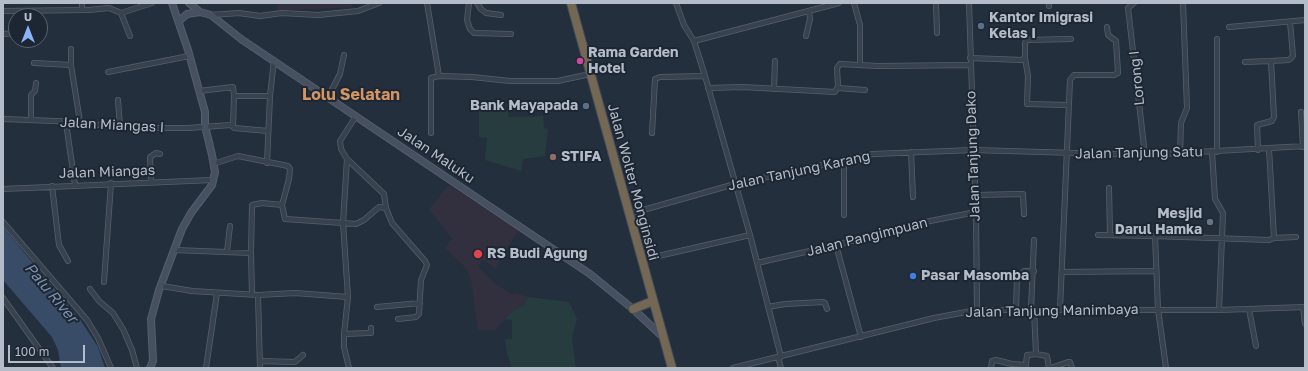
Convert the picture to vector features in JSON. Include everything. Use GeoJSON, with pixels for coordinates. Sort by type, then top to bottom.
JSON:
{"type":"FeatureCollection","features":[{"type":"Feature","properties":{"kind":"highway","name":"Jalan Wolter Monginsidi"},"geometry":{"type":"LineString","coordinates":[[571,3],[672,368]]}},
{"type":"Feature","properties":{"kind":"highway"},"geometry":{"type":"LineString","coordinates":[[633,309],[653,301]]}},
{"type":"Feature","properties":{"kind":"main road"},"geometry":{"type":"LineString","coordinates":[[150,368],[153,361],[151,319],[159,290],[162,286],[182,229],[194,208],[212,185],[215,172],[199,91],[179,21],[172,3]]}},
{"type":"Feature","properties":{"kind":"main road","name":"Jalan Maluku"},"geometry":{"type":"LineString","coordinates":[[189,3],[200,12],[211,16],[241,39],[549,244],[602,283],[663,337]]}},
{"type":"Feature","properties":{"kind":"main road"},"geometry":{"type":"LineString","coordinates":[[179,21],[187,14],[200,12]]}},
{"type":"Feature","properties":{"kind":"street"},"geometry":{"type":"LineString","coordinates":[[82,3],[82,10]]}},
{"type":"Feature","properties":{"kind":"street"},"geometry":{"type":"LineString","coordinates":[[3,11],[82,10],[109,8],[121,12],[152,3]]}},
{"type":"Feature","properties":{"kind":"street"},"geometry":{"type":"LineString","coordinates":[[211,16],[239,13],[260,16],[282,13],[318,15],[358,11],[379,3]]}},
{"type":"Feature","properties":{"kind":"street"},"geometry":{"type":"LineString","coordinates":[[427,3],[439,76]]}},
{"type":"Feature","properties":{"kind":"street"},"geometry":{"type":"LineString","coordinates":[[470,3],[467,20],[470,29],[474,33],[511,34]]}},
{"type":"Feature","properties":{"kind":"street"},"geometry":{"type":"LineString","coordinates":[[477,3],[480,9],[486,12],[501,15]]}},
{"type":"Feature","properties":{"kind":"street"},"geometry":{"type":"LineString","coordinates":[[676,3],[684,26],[694,41],[705,76],[750,235],[780,357],[781,368]]}},
{"type":"Feature","properties":{"kind":"street"},"geometry":{"type":"LineString","coordinates":[[694,41],[839,3]]}},
{"type":"Feature","properties":{"kind":"street"},"geometry":{"type":"LineString","coordinates":[[854,3],[860,25],[860,65]]}},
{"type":"Feature","properties":{"kind":"street"},"geometry":{"type":"LineString","coordinates":[[936,3],[937,32]]}},
{"type":"Feature","properties":{"kind":"street","name":"Jalan Tanjung Dako"},"geometry":{"type":"LineString","coordinates":[[969,3],[976,212],[977,310]]}},
{"type":"Feature","properties":{"kind":"street","name":"Lorong I"},"geometry":{"type":"LineString","coordinates":[[1134,3],[1128,8],[1145,155]]}},
{"type":"Feature","properties":{"kind":"street"},"geometry":{"type":"LineString","coordinates":[[1180,154],[1181,123],[1187,108],[1183,3]]}},
{"type":"Feature","properties":{"kind":"street"},"geometry":{"type":"LineString","coordinates":[[121,12],[130,36]]}},
{"type":"Feature","properties":{"kind":"street"},"geometry":{"type":"LineString","coordinates":[[806,36],[810,19],[809,12]]}},
{"type":"Feature","properties":{"kind":"street"},"geometry":{"type":"LineString","coordinates":[[1228,27],[1305,20]]}},
{"type":"Feature","properties":{"kind":"street"},"geometry":{"type":"LineString","coordinates":[[1245,62],[1289,60],[1292,58],[1290,22]]}},
{"type":"Feature","properties":{"kind":"street"},"geometry":{"type":"LineString","coordinates":[[1060,309],[1070,80],[1072,76],[1114,75],[1118,73],[1116,41],[1108,34],[1107,27]]}},
{"type":"Feature","properties":{"kind":"street"},"geometry":{"type":"LineString","coordinates":[[1068,105],[1027,104],[1028,76],[1025,58],[1025,42],[1027,40],[1071,39]]}},
{"type":"Feature","properties":{"kind":"street"},"geometry":{"type":"LineString","coordinates":[[1217,39],[1214,152],[1215,199],[1223,213],[1219,310]]}},
{"type":"Feature","properties":{"kind":"street"},"geometry":{"type":"LineString","coordinates":[[71,49],[71,65],[80,122]]}},
{"type":"Feature","properties":{"kind":"street"},"geometry":{"type":"LineString","coordinates":[[328,97],[340,74],[344,55]]}},
{"type":"Feature","properties":{"kind":"street"},"geometry":{"type":"LineString","coordinates":[[108,72],[189,56]]}},
{"type":"Feature","properties":{"kind":"street"},"geometry":{"type":"LineString","coordinates":[[970,58],[1022,60],[1025,58]]}},
{"type":"Feature","properties":{"kind":"street"},"geometry":{"type":"LineString","coordinates":[[266,163],[270,96],[274,60]]}},
{"type":"Feature","properties":{"kind":"street"},"geometry":{"type":"LineString","coordinates":[[774,88],[775,61]]}},
{"type":"Feature","properties":{"kind":"street"},"geometry":{"type":"LineString","coordinates":[[1258,150],[1258,124],[1272,121],[1274,117],[1271,61]]}},
{"type":"Feature","properties":{"kind":"street"},"geometry":{"type":"LineString","coordinates":[[34,63],[71,65]]}},
{"type":"Feature","properties":{"kind":"street"},"geometry":{"type":"LineString","coordinates":[[708,88],[774,88],[835,92],[838,88],[838,66],[970,65]]}},
{"type":"Feature","properties":{"kind":"street"},"geometry":{"type":"LineString","coordinates":[[431,133],[431,78],[439,76],[472,77],[510,81],[558,81],[590,74]]}},
{"type":"Feature","properties":{"kind":"street"},"geometry":{"type":"LineString","coordinates":[[652,133],[655,79],[660,77],[705,76]]}},
{"type":"Feature","properties":{"kind":"street"},"geometry":{"type":"LineString","coordinates":[[31,120],[30,95],[35,91],[36,83]]}},
{"type":"Feature","properties":{"kind":"street"},"geometry":{"type":"LineString","coordinates":[[199,91],[233,87],[233,126]]}},
{"type":"Feature","properties":{"kind":"street"},"geometry":{"type":"LineString","coordinates":[[838,88],[865,90]]}},
{"type":"Feature","properties":{"kind":"street"},"geometry":{"type":"LineString","coordinates":[[234,96],[270,96]]}},
{"type":"Feature","properties":{"kind":"street"},"geometry":{"type":"LineString","coordinates":[[118,100],[120,127]]}},
{"type":"Feature","properties":{"kind":"street"},"geometry":{"type":"LineString","coordinates":[[1301,112],[1304,147]]}},
{"type":"Feature","properties":{"kind":"street"},"geometry":{"type":"LineString","coordinates":[[356,116],[340,141],[341,149],[347,159],[377,186],[386,197],[386,208],[392,223],[425,261],[426,269],[421,280],[420,303],[416,317],[398,319]]}},
{"type":"Feature","properties":{"kind":"street","name":"Jalan Miangas I"},"geometry":{"type":"LineString","coordinates":[[3,120],[31,120],[66,123],[80,122],[120,127],[188,128],[205,126],[233,126],[234,128],[268,131]]}},
{"type":"Feature","properties":{"kind":"street"},"geometry":{"type":"LineString","coordinates":[[66,123],[75,185]]}},
{"type":"Feature","properties":{"kind":"street","name":"Jalan Tanjung Satu"},"geometry":{"type":"LineString","coordinates":[[973,150],[1067,154],[1145,155],[1304,147]]}},
{"type":"Feature","properties":{"kind":"street"},"geometry":{"type":"LineString","coordinates":[[1269,149],[1274,238]]}},
{"type":"Feature","properties":{"kind":"street","name":"Jalan Tanjung Karang"},"geometry":{"type":"LineString","coordinates":[[629,214],[735,184],[844,159],[873,154],[973,150]]}},
{"type":"Feature","properties":{"kind":"street"},"geometry":{"type":"LineString","coordinates":[[910,152],[913,197]]}},
{"type":"Feature","properties":{"kind":"street"},"geometry":{"type":"LineString","coordinates":[[152,182],[150,157],[156,153],[160,154]]}},
{"type":"Feature","properties":{"kind":"street"},"geometry":{"type":"LineString","coordinates":[[214,164],[238,156],[266,163],[288,166],[290,168],[282,205],[285,219],[356,224],[364,220],[379,207],[386,197]]}},
{"type":"Feature","properties":{"kind":"street"},"geometry":{"type":"LineString","coordinates":[[347,159],[343,223],[348,297],[344,347],[349,368]]}},
{"type":"Feature","properties":{"kind":"street"},"geometry":{"type":"LineString","coordinates":[[844,159],[844,215]]}},
{"type":"Feature","properties":{"kind":"street","name":"Jalan Miangas"},"geometry":{"type":"LineString","coordinates":[[3,189],[110,183],[212,180]]}},
{"type":"Feature","properties":{"kind":"street"},"geometry":{"type":"LineString","coordinates":[[104,282],[110,183]]}},
{"type":"Feature","properties":{"kind":"street"},"geometry":{"type":"LineString","coordinates":[[52,186],[59,245],[68,260]]}},
{"type":"Feature","properties":{"kind":"street"},"geometry":{"type":"LineString","coordinates":[[1109,188],[1110,235]]}},
{"type":"Feature","properties":{"kind":"street"},"geometry":{"type":"LineString","coordinates":[[975,195],[1023,194],[1024,214]]}},
{"type":"Feature","properties":{"kind":"street"},"geometry":{"type":"LineString","coordinates":[[252,294],[252,205],[262,203],[282,205]]}},
{"type":"Feature","properties":{"kind":"street"},"geometry":{"type":"LineString","coordinates":[[379,207],[386,208]]}},
{"type":"Feature","properties":{"kind":"street","name":"Jalan Pangimpuan"},"geometry":{"type":"LineString","coordinates":[[757,263],[836,246],[920,223],[976,212]]}},
{"type":"Feature","properties":{"kind":"street"},"geometry":{"type":"LineString","coordinates":[[3,222],[87,320],[98,338],[111,368]]}},
{"type":"Feature","properties":{"kind":"street"},"geometry":{"type":"LineString","coordinates":[[227,252],[230,226]]}},
{"type":"Feature","properties":{"kind":"street"},"geometry":{"type":"LineString","coordinates":[[641,260],[750,235]]}},
{"type":"Feature","properties":{"kind":"street"},"geometry":{"type":"LineString","coordinates":[[1098,235],[1269,240],[1274,238],[1296,238]]}},
{"type":"Feature","properties":{"kind":"street"},"geometry":{"type":"LineString","coordinates":[[1155,236],[1158,309],[1166,368]]}},
{"type":"Feature","properties":{"kind":"street"},"geometry":{"type":"LineString","coordinates":[[1034,240],[1033,309],[1036,354]]}},
{"type":"Feature","properties":{"kind":"street"},"geometry":{"type":"LineString","coordinates":[[836,246],[861,337]]}},
{"type":"Feature","properties":{"kind":"street"},"geometry":{"type":"LineString","coordinates":[[174,250],[251,253]]}},
{"type":"Feature","properties":{"kind":"street"},"geometry":{"type":"LineString","coordinates":[[1016,309],[1017,278],[1024,271],[1034,271]]}},
{"type":"Feature","properties":{"kind":"street"},"geometry":{"type":"LineString","coordinates":[[1062,272],[1156,272]]}},
{"type":"Feature","properties":{"kind":"street"},"geometry":{"type":"LineString","coordinates":[[162,286],[192,292],[258,295],[295,293],[348,297]]}},
{"type":"Feature","properties":{"kind":"street"},"geometry":{"type":"LineString","coordinates":[[90,289],[99,301],[113,313],[123,329],[132,350],[136,368]]}},
{"type":"Feature","properties":{"kind":"street"},"geometry":{"type":"LineString","coordinates":[[206,368],[217,293]]}},
{"type":"Feature","properties":{"kind":"street"},"geometry":{"type":"LineString","coordinates":[[258,295],[260,368]]}},
{"type":"Feature","properties":{"kind":"street"},"geometry":{"type":"LineString","coordinates":[[3,298],[53,368]]}},
{"type":"Feature","properties":{"kind":"street"},"geometry":{"type":"LineString","coordinates":[[768,308],[785,304],[823,302],[826,304],[827,309]]}},
{"type":"Feature","properties":{"kind":"street"},"geometry":{"type":"LineString","coordinates":[[377,307],[420,303]]}},
{"type":"Feature","properties":{"kind":"street"},"geometry":{"type":"LineString","coordinates":[[1304,307],[1305,324]]}},
{"type":"Feature","properties":{"kind":"street","name":"Jalan Tanjung Manimbaya"},"geometry":{"type":"LineString","coordinates":[[733,368],[934,318],[977,310],[1219,310],[1304,307]]}},
{"type":"Feature","properties":{"kind":"street"},"geometry":{"type":"LineString","coordinates":[[1249,309],[1256,346]]}},
{"type":"Feature","properties":{"kind":"street"},"geometry":{"type":"LineString","coordinates":[[344,334],[371,333],[371,328]]}},
{"type":"Feature","properties":{"kind":"street"},"geometry":{"type":"LineString","coordinates":[[991,368],[992,361],[996,360],[1026,366],[1027,355],[1036,354],[1044,354],[1048,357],[1050,368],[1068,362],[1072,368]]}},
{"type":"Feature","properties":{"kind":"street"},"geometry":{"type":"LineString","coordinates":[[260,361],[295,362],[303,355]]}},
{"type":"Feature","properties":{"kind":"shaded area"},"geometry":{"type":"Polygon","coordinates":[[[277,3],[353,3],[352,7],[277,11],[277,3]]]}},
{"type":"Feature","properties":{"kind":"shaded area","name":"RS Budi Agung"},"geometry":{"type":"Polygon","coordinates":[[[449,185],[518,230],[496,268],[482,260],[478,267],[494,283],[513,295],[516,293],[528,297],[524,305],[512,312],[495,330],[478,330],[471,279],[465,267],[445,248],[452,239],[429,209],[449,185]]]}},
{"type":"Feature","properties":{"kind":"green space"},"geometry":{"type":"Polygon","coordinates":[[[508,110],[509,117],[543,116],[544,128],[548,129],[545,156],[523,159],[521,171],[485,160],[487,138],[479,137],[479,111],[508,110]]]}},
{"type":"Feature","properties":{"kind":"green space"},"geometry":{"type":"Polygon","coordinates":[[[528,297],[569,302],[577,319],[572,337],[576,368],[512,368],[507,353],[505,339],[512,339],[512,320],[505,319],[512,312],[524,305],[528,297]]]}},
{"type":"Feature","properties":{"kind":"water","name":"Palu River"},"geometry":{"type":"Polygon","coordinates":[[[3,227],[81,321],[98,347],[105,368],[61,368],[58,350],[52,337],[3,280],[3,227]]]}},
{"type":"Feature","properties":{"kind":"place","name":"Kantor Imigrasi Kelas I"},"geometry":{"type":"Point","coordinates":[981,26]}},
{"type":"Feature","properties":{"kind":"place","name":"Rama Garden Hotel"},"geometry":{"type":"Point","coordinates":[580,61]}},
{"type":"Feature","properties":{"kind":"place","name":"Bank Mayapada"},"geometry":{"type":"Point","coordinates":[586,106]}},
{"type":"Feature","properties":{"kind":"place","name":"STIFA"},"geometry":{"type":"Point","coordinates":[553,157]}},
{"type":"Feature","properties":{"kind":"place","name":"Mesjid Darul Hamka"},"geometry":{"type":"Point","coordinates":[1210,222]}},
{"type":"Feature","properties":{"kind":"place","name":"RS Budi Agung"},"geometry":{"type":"Point","coordinates":[478,254]}},
{"type":"Feature","properties":{"kind":"place","name":"Pasar Masomba"},"geometry":{"type":"Point","coordinates":[913,276]}},
{"type":"Feature","properties":{"kind":"district","name":"Lolu Selatan"},"geometry":{"type":"Point","coordinates":[351,95]}}]}
